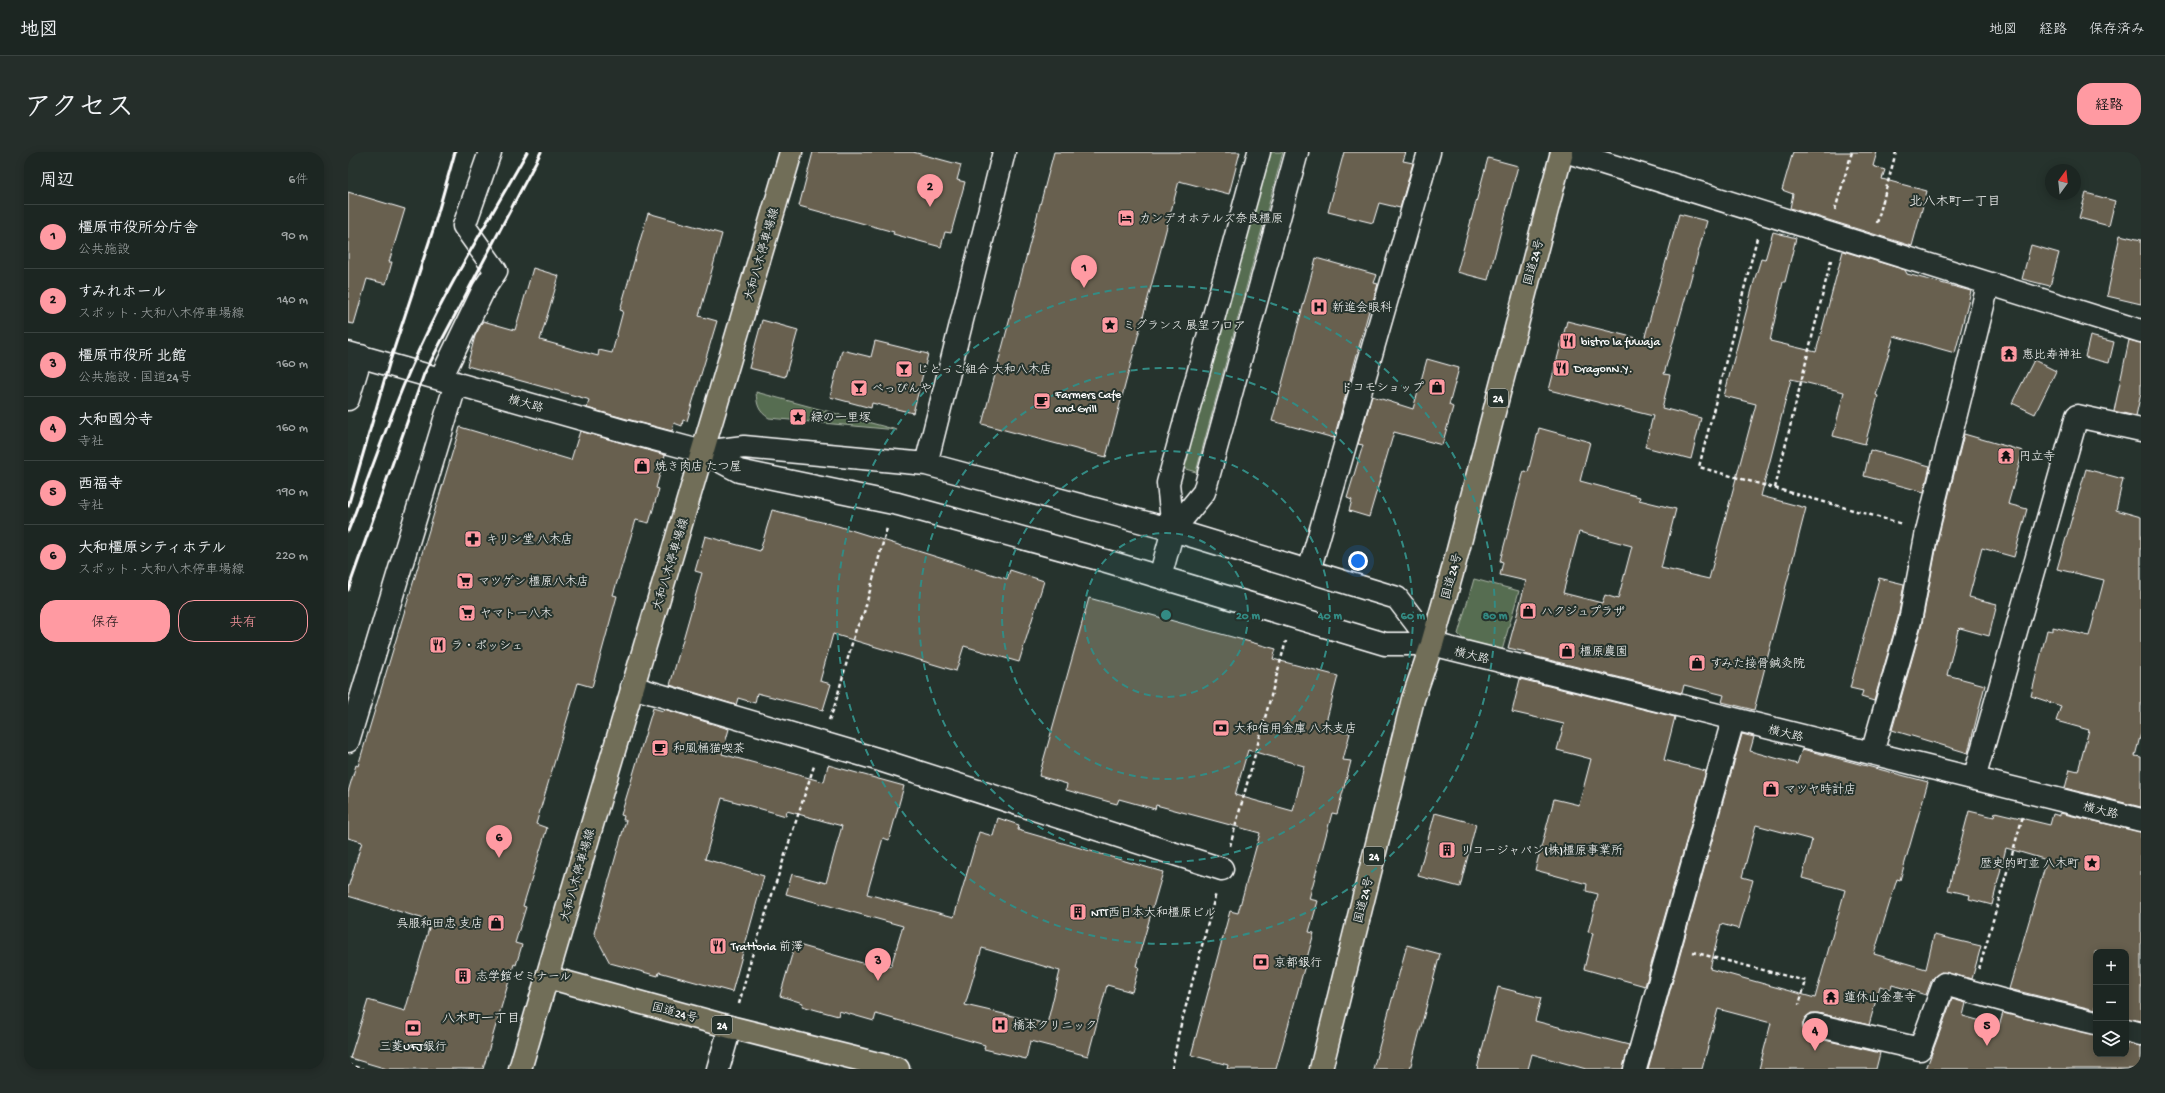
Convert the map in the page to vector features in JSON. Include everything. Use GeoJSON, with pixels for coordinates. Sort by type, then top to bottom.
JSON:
{"type":"FeatureCollection","features":[{"type":"Feature","properties":{"kind":"main road","name":"大和八木停車場線"},"geometry":{"type":"LineString","coordinates":[[547,976],[791,152]]}},
{"type":"Feature","properties":{"kind":"main road","name":"国道24号"},"geometry":{"type":"LineString","coordinates":[[1321,1069],[1413,699],[1432,644],[1562,152]]}},
{"type":"Feature","properties":{"kind":"main road","name":"国道24号"},"geometry":{"type":"LineString","coordinates":[[547,976],[730,1027],[898,1069]]}},
{"type":"Feature","properties":{"kind":"main road"},"geometry":{"type":"LineString","coordinates":[[520,1069],[547,976]]}},
{"type":"Feature","properties":{"kind":"street"},"geometry":{"type":"LineString","coordinates":[[348,741],[449,381],[484,289],[496,270],[464,226],[490,152]]}},
{"type":"Feature","properties":{"kind":"street"},"geometry":{"type":"LineString","coordinates":[[926,464],[1004,152]]}},
{"type":"Feature","properties":{"kind":"street"},"geometry":{"type":"LineString","coordinates":[[1174,530],[1168,482],[1259,152]]}},
{"type":"Feature","properties":{"kind":"street"},"geometry":{"type":"LineString","coordinates":[[1160,577],[1174,530],[1204,492],[1297,152]]}},
{"type":"Feature","properties":{"kind":"street"},"geometry":{"type":"LineString","coordinates":[[1310,571],[1429,152]]}},
{"type":"Feature","properties":{"kind":"street"},"geometry":{"type":"LineString","coordinates":[[1568,152],[1763,212],[1988,285],[2141,331]]}},
{"type":"Feature","properties":{"kind":"street"},"geometry":{"type":"LineString","coordinates":[[1872,753],[1910,621],[1927,531],[1988,285]]}},
{"type":"Feature","properties":{"kind":"street"},"geometry":{"type":"LineString","coordinates":[[348,399],[354,355]]}},
{"type":"Feature","properties":{"kind":"street","name":"横大路"},"geometry":{"type":"LineString","coordinates":[[354,355],[703,452],[738,471],[898,504],[1160,577],[1385,644],[1432,644],[1733,720],[2141,820]]}},
{"type":"Feature","properties":{"kind":"street"},"geometry":{"type":"LineString","coordinates":[[1974,779],[2077,416],[2141,430]]}},
{"type":"Feature","properties":{"kind":"street"},"geometry":{"type":"LineString","coordinates":[[703,452],[744,447],[926,464],[1174,530],[1397,598],[1432,644]]}},
{"type":"Feature","properties":{"kind":"street"},"geometry":{"type":"LineString","coordinates":[[632,687],[880,760],[1222,869]]}},
{"type":"Feature","properties":{"kind":"street"},"geometry":{"type":"LineString","coordinates":[[1635,1069],[1733,720]]}},
{"type":"Feature","properties":{"kind":"street"},"geometry":{"type":"LineString","coordinates":[[1815,1025],[1920,1049],[1944,984],[2020,1005],[2093,1022]]}},
{"type":"Feature","properties":{"kind":"street"},"geometry":{"type":"LineString","coordinates":[[718,1069],[730,1027]]}},
{"type":"Feature","properties":{"kind":"street"},"geometry":{"type":"LineString","coordinates":[[2129,1031],[2141,1034]]}},
{"type":"Feature","properties":{"kind":"path"},"geometry":{"type":"LineString","coordinates":[[1775,488],[1852,152]]}},
{"type":"Feature","properties":{"kind":"path"},"geometry":{"type":"LineString","coordinates":[[1870,247],[1896,152]]}},
{"type":"Feature","properties":{"kind":"path"},"geometry":{"type":"LineString","coordinates":[[1763,212],[1699,467],[1927,531]]}},
{"type":"Feature","properties":{"kind":"path"},"geometry":{"type":"LineString","coordinates":[[1976,977],[2029,792]]}},
{"type":"Feature","properties":{"kind":"path"},"geometry":{"type":"LineString","coordinates":[[1692,952],[1806,981],[1796,1020],[1815,1025]]}},
{"type":"Feature","properties":{"kind":"path"},"geometry":{"type":"LineString","coordinates":[[348,1065],[363,1069]]}},
{"type":"Feature","properties":{"kind":"green space"},"geometry":{"type":"Polygon","coordinates":[[[1268,152],[1283,152],[1196,472],[1182,468],[1268,152]]]}},
{"type":"Feature","properties":{"kind":"green space"},"geometry":{"type":"Polygon","coordinates":[[[756,392],[897,430],[769,418],[762,413],[759,407],[756,392]]]}},
{"type":"Feature","properties":{"kind":"green space"},"geometry":{"type":"Polygon","coordinates":[[[1474,579],[1519,591],[1501,654],[1472,647],[1458,634],[1474,579]]]}},
{"type":"Feature","properties":{"kind":"building"},"geometry":{"type":"Polygon","coordinates":[[[813,152],[913,152],[961,165],[957,180],[965,182],[951,233],[945,232],[941,247],[893,234],[894,232],[799,206],[813,152]]]}},
{"type":"Feature","properties":{"kind":"building"},"geometry":{"type":"Polygon","coordinates":[[[1054,152],[1240,152],[1229,194],[1179,181],[1106,457],[982,424],[1054,152]]]}},
{"type":"Feature","properties":{"kind":"building"},"geometry":{"type":"Polygon","coordinates":[[[1344,152],[1406,152],[1403,161],[1413,163],[1400,208],[1379,203],[1373,223],[1328,212],[1344,152]]]}},
{"type":"Feature","properties":{"kind":"building"},"geometry":{"type":"Polygon","coordinates":[[[1793,152],[1877,152],[1873,166],[1885,170],[1882,179],[1927,191],[1912,246],[1790,208],[1793,194],[1782,190],[1793,152]]]}},
{"type":"Feature","properties":{"kind":"building"},"geometry":{"type":"Polygon","coordinates":[[[1488,158],[1518,166],[1488,280],[1457,272],[1488,158]]]}},
{"type":"Feature","properties":{"kind":"building"},"geometry":{"type":"Polygon","coordinates":[[[348,192],[405,209],[389,262],[392,262],[386,284],[367,279],[354,324],[348,323],[348,192]]]}},
{"type":"Feature","properties":{"kind":"building"},"geometry":{"type":"Polygon","coordinates":[[[2086,193],[2115,201],[2109,226],[2079,218],[2086,193]]]}},
{"type":"Feature","properties":{"kind":"building"},"geometry":{"type":"Polygon","coordinates":[[[648,213],[722,234],[699,316],[717,321],[687,421],[683,420],[682,426],[674,423],[672,431],[587,408],[589,400],[587,399],[467,366],[475,336],[483,321],[515,330],[533,268],[559,276],[540,340],[598,356],[599,350],[612,353],[623,311],[620,310],[648,213]]]}},
{"type":"Feature","properties":{"kind":"building"},"geometry":{"type":"Polygon","coordinates":[[[1679,214],[1707,221],[1664,374],[1670,375],[1662,408],[1701,418],[1691,459],[1645,447],[1653,416],[1549,390],[1567,321],[1644,340],[1679,214]]]}},
{"type":"Feature","properties":{"kind":"building"},"geometry":{"type":"Polygon","coordinates":[[[1773,232],[1796,238],[1785,282],[1783,282],[1770,341],[1816,352],[1843,251],[1905,270],[1907,274],[1971,291],[1955,353],[1894,336],[1876,395],[1878,396],[1865,444],[1833,436],[1844,392],[1791,379],[1761,496],[1806,508],[1754,710],[1722,702],[1724,695],[1684,685],[1682,693],[1525,654],[1526,652],[1508,648],[1526,581],[1500,575],[1503,562],[1500,561],[1524,471],[1528,472],[1539,428],[1590,442],[1580,481],[1640,497],[1639,500],[1676,509],[1661,568],[1709,579],[1756,404],[1724,396],[1755,278],[1761,259],[1765,260],[1773,232]],[[1579,532],[1563,593],[1602,603],[1605,595],[1618,599],[1632,546],[1579,532]]]}},
{"type":"Feature","properties":{"kind":"building"},"geometry":{"type":"Polygon","coordinates":[[[2120,235],[2141,240],[2141,304],[2107,296],[2120,235]]]}},
{"type":"Feature","properties":{"kind":"building"},"geometry":{"type":"Polygon","coordinates":[[[2031,245],[2059,253],[2050,286],[2022,279],[2031,245]]]}},
{"type":"Feature","properties":{"kind":"building"},"geometry":{"type":"Polygon","coordinates":[[[1316,258],[1377,275],[1374,283],[1378,284],[1371,308],[1370,307],[1334,438],[1272,421],[1316,258]]]}},
{"type":"Feature","properties":{"kind":"building"},"geometry":{"type":"Polygon","coordinates":[[[762,320],[798,330],[785,377],[749,368],[762,320]]]}},
{"type":"Feature","properties":{"kind":"building"},"geometry":{"type":"Polygon","coordinates":[[[2090,336],[2114,342],[2109,363],[2085,357],[2090,336]]]}},
{"type":"Feature","properties":{"kind":"building"},"geometry":{"type":"Polygon","coordinates":[[[2129,340],[2141,343],[2141,393],[2136,416],[2114,411],[2129,340]]]}},
{"type":"Feature","properties":{"kind":"building"},"geometry":{"type":"Polygon","coordinates":[[[875,341],[928,354],[913,413],[872,403],[871,408],[830,397],[842,350],[871,357],[875,341]]]}},
{"type":"Feature","properties":{"kind":"building"},"geometry":{"type":"Polygon","coordinates":[[[1427,359],[1459,368],[1449,405],[1453,407],[1442,445],[1394,432],[1369,517],[1349,511],[1352,500],[1347,498],[1363,445],[1358,444],[1372,396],[1413,409],[1427,359]]]}},
{"type":"Feature","properties":{"kind":"building"},"geometry":{"type":"Polygon","coordinates":[[[2034,360],[2056,371],[2035,414],[2012,403],[2034,360]]]}},
{"type":"Feature","properties":{"kind":"building"},"geometry":{"type":"Polygon","coordinates":[[[460,427],[571,460],[580,431],[665,455],[656,488],[659,489],[649,523],[636,520],[613,595],[617,596],[592,687],[578,683],[536,824],[547,828],[523,906],[526,907],[515,943],[522,945],[516,965],[514,964],[483,1069],[387,1069],[350,1058],[368,1000],[405,1011],[431,921],[348,896],[348,888],[362,842],[348,838],[348,792],[356,765],[358,766],[460,427]]]}},
{"type":"Feature","properties":{"kind":"building"},"geometry":{"type":"Polygon","coordinates":[[[1964,434],[2023,451],[2008,504],[2027,509],[2014,557],[1982,548],[1969,597],[1997,604],[1989,636],[1960,628],[1958,630],[1947,675],[1985,685],[1968,753],[1892,730],[1922,624],[1939,534],[1964,434]]]}},
{"type":"Feature","properties":{"kind":"building"},"geometry":{"type":"Polygon","coordinates":[[[1870,450],[1930,466],[1924,492],[1864,476],[1870,450]]]}},
{"type":"Feature","properties":{"kind":"building"},"geometry":{"type":"Polygon","coordinates":[[[2086,469],[2123,479],[2116,510],[2141,517],[2141,733],[2135,756],[2141,757],[2141,807],[2065,788],[2070,769],[2078,771],[2089,730],[2056,721],[2061,706],[2031,696],[2047,630],[2053,631],[2053,627],[2089,636],[2104,580],[2057,569],[2086,469]]]}},
{"type":"Feature","properties":{"kind":"building"},"geometry":{"type":"Polygon","coordinates":[[[772,510],[838,526],[1007,579],[1010,570],[1044,581],[1019,662],[964,646],[956,671],[833,634],[820,681],[831,684],[823,710],[757,693],[755,703],[738,698],[736,705],[670,685],[702,573],[695,571],[705,536],[760,551],[772,510]]]}},
{"type":"Feature","properties":{"kind":"building"},"geometry":{"type":"Polygon","coordinates":[[[1879,578],[1904,584],[1898,618],[1874,701],[1861,697],[1863,691],[1850,688],[1879,578]]]}},
{"type":"Feature","properties":{"kind":"building"},"geometry":{"type":"Polygon","coordinates":[[[1089,598],[1276,649],[1273,659],[1338,676],[1325,726],[1350,733],[1343,760],[1351,761],[1337,814],[1332,813],[1309,899],[1318,901],[1309,932],[1314,933],[1276,1069],[1227,1069],[1228,1065],[1191,1055],[1230,911],[1238,913],[1260,833],[1156,805],[1155,809],[1119,799],[1117,804],[1066,790],[1067,784],[1039,776],[1089,598]],[[1248,750],[1235,795],[1293,811],[1304,766],[1248,750]]]}},
{"type":"Feature","properties":{"kind":"building"},"geometry":{"type":"Polygon","coordinates":[[[1520,679],[1675,717],[1664,760],[1706,771],[1645,986],[1584,969],[1593,933],[1588,932],[1598,894],[1586,891],[1587,884],[1535,870],[1554,799],[1579,805],[1591,759],[1557,750],[1564,724],[1512,712],[1520,679]]]}},
{"type":"Feature","properties":{"kind":"building"},"geometry":{"type":"Polygon","coordinates":[[[653,708],[663,711],[664,709],[729,729],[722,754],[824,782],[828,765],[904,786],[889,840],[883,838],[867,894],[954,917],[979,832],[993,836],[998,818],[1019,825],[1018,830],[1163,872],[1136,966],[1139,967],[1132,992],[1107,985],[1088,1056],[1030,1041],[1026,1059],[984,1049],[985,1045],[876,1014],[874,1021],[839,1011],[838,1016],[802,1006],[803,1003],[780,996],[795,944],[866,964],[867,959],[891,966],[903,926],[786,894],[792,874],[826,883],[842,826],[787,811],[786,816],[722,798],[705,859],[764,876],[732,992],[659,972],[658,976],[610,963],[594,933],[626,820],[623,820],[624,816],[621,815],[653,708]],[[982,948],[965,1005],[1047,1024],[1060,971],[982,948]]]}},
{"type":"Feature","properties":{"kind":"building"},"geometry":{"type":"Polygon","coordinates":[[[1742,734],[1754,737],[1750,751],[1797,764],[1802,749],[1928,782],[1900,880],[1897,879],[1874,954],[1926,969],[1934,935],[1981,946],[1972,979],[1941,972],[1932,979],[1926,995],[1892,985],[1891,989],[1880,986],[1869,1025],[1818,1013],[1811,1013],[1806,1017],[1803,1023],[1803,1029],[1812,1037],[1880,1053],[1876,1069],[1759,1069],[1771,1023],[1718,1009],[1702,1069],[1648,1069],[1742,734]],[[1756,825],[1742,877],[1753,880],[1739,929],[1721,924],[1710,969],[1815,998],[1845,890],[1802,878],[1812,840],[1756,825]]]}},
{"type":"Feature","properties":{"kind":"building"},"geometry":{"type":"Polygon","coordinates":[[[1969,811],[1994,817],[1995,812],[2050,825],[2053,814],[2060,816],[2060,813],[2141,832],[2141,1021],[2129,1019],[2129,949],[2093,949],[2093,1009],[2009,989],[2047,860],[2006,848],[1992,905],[1969,899],[1970,895],[1948,890],[1969,811]]]}},
{"type":"Feature","properties":{"kind":"building","name":"リコージャパン(株)橿原事業所"},"geometry":{"type":"Polygon","coordinates":[[[1435,813],[1476,824],[1460,887],[1418,876],[1435,813]]]}},
{"type":"Feature","properties":{"kind":"building"},"geometry":{"type":"Polygon","coordinates":[[[1407,945],[1440,954],[1410,1069],[1373,1069],[1407,945]]]}},
{"type":"Feature","properties":{"kind":"building"},"geometry":{"type":"Polygon","coordinates":[[[1498,987],[1541,998],[1535,1021],[1629,1045],[1623,1069],[1586,1069],[1532,1054],[1528,1069],[1477,1069],[1498,987]]]}},
{"type":"Feature","properties":{"kind":"building"},"geometry":{"type":"Polygon","coordinates":[[[1952,999],[1966,1003],[1963,1016],[1999,1026],[2003,1013],[2093,1034],[2093,1057],[2129,1057],[2129,1044],[2141,1046],[2141,1069],[1926,1069],[1952,999]]]}},
{"type":"Feature","properties":{"kind":"railway"},"geometry":{"type":"LineString","coordinates":[[348,506],[389,364],[433,230],[455,152]]}},
{"type":"Feature","properties":{"kind":"railway"},"geometry":{"type":"LineString","coordinates":[[348,531],[410,370],[436,314],[527,152]]}},
{"type":"Feature","properties":{"kind":"railway"},"geometry":{"type":"LineString","coordinates":[[348,590],[424,374],[541,152]]}},
{"type":"Feature","properties":{"kind":"place","name":"すみれホール"},"geometry":{"type":"Point","coordinates":[930,207]}},
{"type":"Feature","properties":{"kind":"place","name":"カンデオホテルズ奈良橿原"},"geometry":{"type":"Point","coordinates":[1126,218]}},
{"type":"Feature","properties":{"kind":"place","name":"橿原市役所分庁舎"},"geometry":{"type":"Point","coordinates":[1084,288]}},
{"type":"Feature","properties":{"kind":"place","name":"新進会眼科"},"geometry":{"type":"Point","coordinates":[1319,307]}},
{"type":"Feature","properties":{"kind":"place","name":"ミグランス 展望フロア"},"geometry":{"type":"Point","coordinates":[1110,325]}},
{"type":"Feature","properties":{"kind":"place","name":"bistro la fuwaja"},"geometry":{"type":"Point","coordinates":[1568,341]}},
{"type":"Feature","properties":{"kind":"place","name":"恵比寿神社"},"geometry":{"type":"Point","coordinates":[2009,354]}},
{"type":"Feature","properties":{"kind":"place","name":"DragonN.Y."},"geometry":{"type":"Point","coordinates":[1561,368]}},
{"type":"Feature","properties":{"kind":"place","name":"じとっこ組合 大和八木店"},"geometry":{"type":"Point","coordinates":[904,369]}},
{"type":"Feature","properties":{"kind":"place","name":"ドコモショップ"},"geometry":{"type":"Point","coordinates":[1437,387]}},
{"type":"Feature","properties":{"kind":"place","name":"べっぴんや"},"geometry":{"type":"Point","coordinates":[859,388]}},
{"type":"Feature","properties":{"kind":"place","name":"Farmers Cafe and Grill"},"geometry":{"type":"Point","coordinates":[1042,401]}},
{"type":"Feature","properties":{"kind":"place","name":"緑の一里塚"},"geometry":{"type":"Point","coordinates":[798,417]}},
{"type":"Feature","properties":{"kind":"place","name":"円立寺"},"geometry":{"type":"Point","coordinates":[2006,456]}},
{"type":"Feature","properties":{"kind":"place","name":"焼き肉店 たつ屋"},"geometry":{"type":"Point","coordinates":[642,466]}},
{"type":"Feature","properties":{"kind":"place","name":"キリン堂 八木店"},"geometry":{"type":"Point","coordinates":[473,539]}},
{"type":"Feature","properties":{"kind":"place","name":"マツゲン 橿原八木店"},"geometry":{"type":"Point","coordinates":[465,581]}},
{"type":"Feature","properties":{"kind":"place","name":"ハクジュプラザ"},"geometry":{"type":"Point","coordinates":[1528,611]}},
{"type":"Feature","properties":{"kind":"place","name":"ヤマトー八木"},"geometry":{"type":"Point","coordinates":[467,613]}},
{"type":"Feature","properties":{"kind":"place","name":"ラ・ポッシェ"},"geometry":{"type":"Point","coordinates":[438,645]}},
{"type":"Feature","properties":{"kind":"place","name":"橿原農園"},"geometry":{"type":"Point","coordinates":[1567,651]}},
{"type":"Feature","properties":{"kind":"place","name":"すみた接骨鍼灸院"},"geometry":{"type":"Point","coordinates":[1697,663]}},
{"type":"Feature","properties":{"kind":"place","name":"大和信用金庫 八木支店"},"geometry":{"type":"Point","coordinates":[1221,728]}},
{"type":"Feature","properties":{"kind":"place","name":"和風桶猫喫茶"},"geometry":{"type":"Point","coordinates":[660,748]}},
{"type":"Feature","properties":{"kind":"place","name":"マツヤ時計店"},"geometry":{"type":"Point","coordinates":[1771,789]}},
{"type":"Feature","properties":{"kind":"place","name":"リコージャパン(株)橿原事業所"},"geometry":{"type":"Point","coordinates":[1447,850]}},
{"type":"Feature","properties":{"kind":"place","name":"大和橿原シティホテル"},"geometry":{"type":"Point","coordinates":[499,858]}},
{"type":"Feature","properties":{"kind":"place","name":"歴史的町並 八木町"},"geometry":{"type":"Point","coordinates":[2092,863]}},
{"type":"Feature","properties":{"kind":"place","name":"NTT西日本大和橿原ビル"},"geometry":{"type":"Point","coordinates":[1078,912]}},
{"type":"Feature","properties":{"kind":"place","name":"呉服和田忠 支店"},"geometry":{"type":"Point","coordinates":[496,923]}},
{"type":"Feature","properties":{"kind":"place","name":"Trattoria 前澤"},"geometry":{"type":"Point","coordinates":[718,946]}},
{"type":"Feature","properties":{"kind":"place","name":"京都銀行"},"geometry":{"type":"Point","coordinates":[1261,962]}},
{"type":"Feature","properties":{"kind":"place","name":"志学館ゼミナール"},"geometry":{"type":"Point","coordinates":[463,976]}},
{"type":"Feature","properties":{"kind":"place","name":"橿原市役所 北館"},"geometry":{"type":"Point","coordinates":[878,981]}},
{"type":"Feature","properties":{"kind":"place","name":"蓮休山金臺寺"},"geometry":{"type":"Point","coordinates":[1831,997]}},
{"type":"Feature","properties":{"kind":"place","name":"橋本クリニック"},"geometry":{"type":"Point","coordinates":[1000,1025]}},
{"type":"Feature","properties":{"kind":"place","name":"三菱UFJ銀行"},"geometry":{"type":"Point","coordinates":[413,1028]}},
{"type":"Feature","properties":{"kind":"place","name":"西福寺"},"geometry":{"type":"Point","coordinates":[1987,1046]}},
{"type":"Feature","properties":{"kind":"place","name":"大和國分寺"},"geometry":{"type":"Point","coordinates":[1815,1051]}},
{"type":"Feature","properties":{"kind":"district","name":"北八木町一丁目"},"geometry":{"type":"Point","coordinates":[1955,200]}},
{"type":"Feature","properties":{"kind":"district","name":"八木町一丁目"},"geometry":{"type":"Point","coordinates":[481,1017]}}]}
